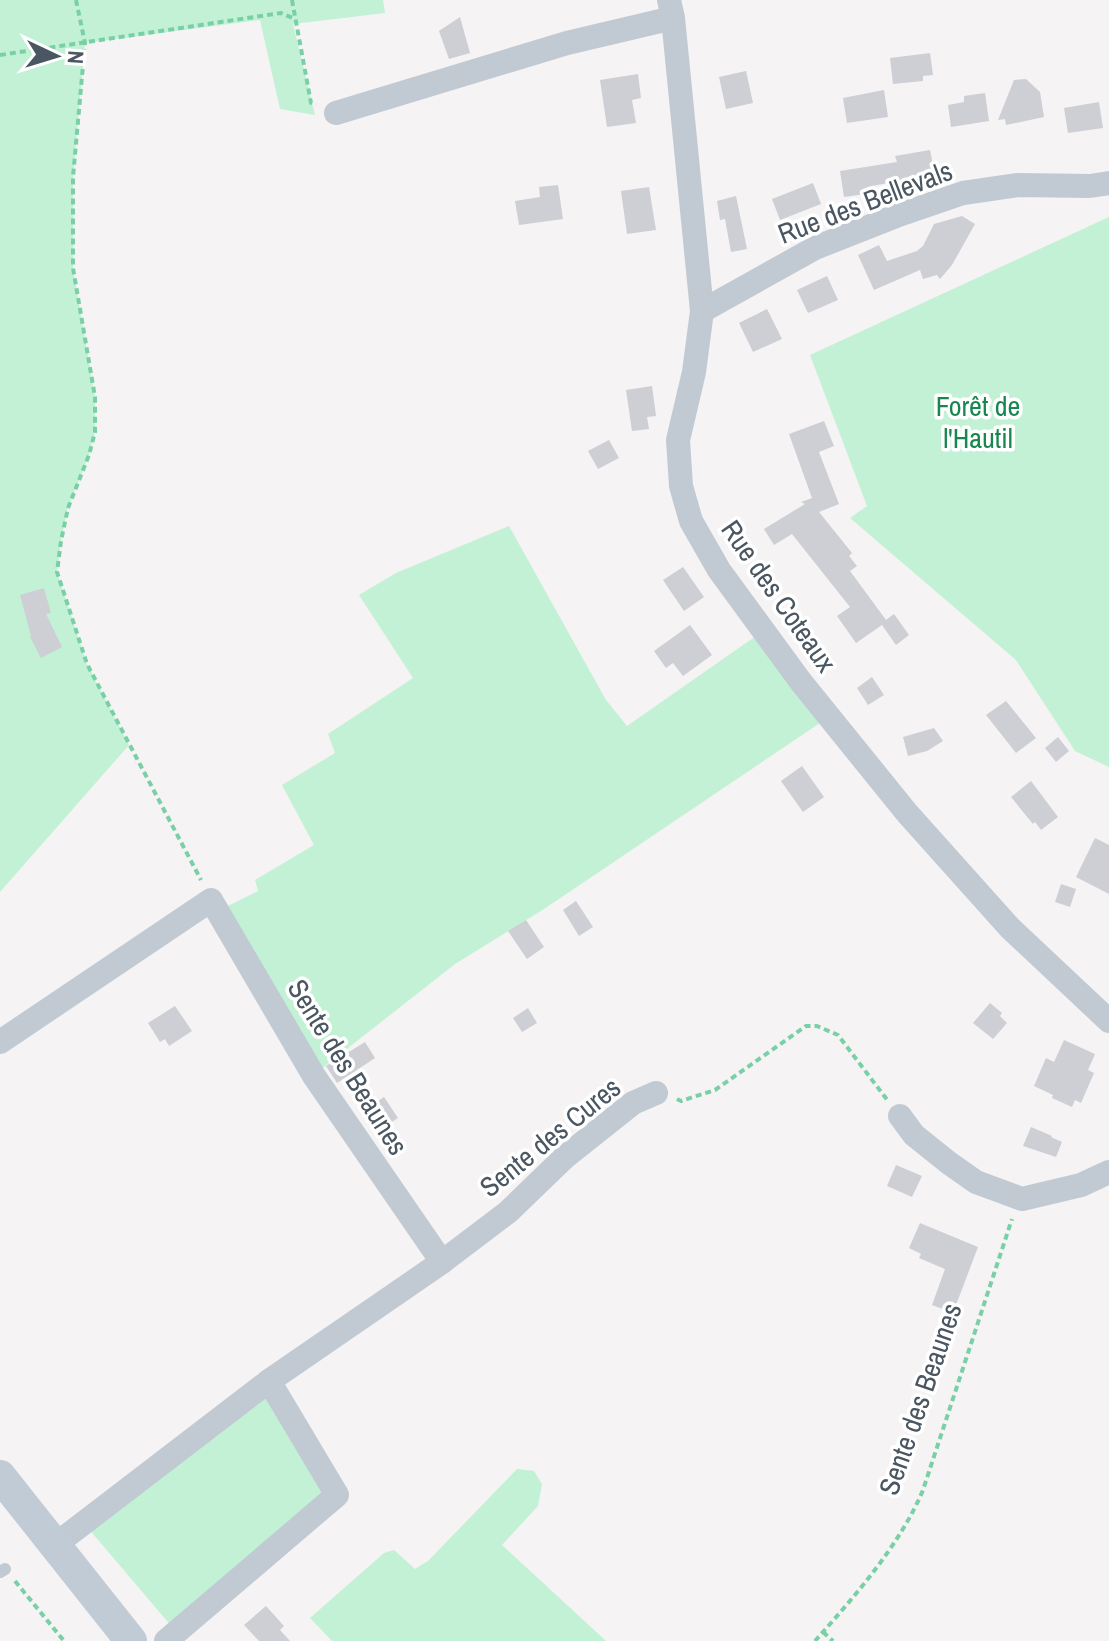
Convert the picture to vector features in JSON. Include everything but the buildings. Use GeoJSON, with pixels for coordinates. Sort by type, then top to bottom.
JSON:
{"type":"FeatureCollection","features":[{"type":"Feature","properties":{"kind":"main road"},"geometry":{"type":"LineString","coordinates":[[0,1476],[131,1641]]}},
{"type":"Feature","properties":{"kind":"street"},"geometry":{"type":"LineString","coordinates":[[336,113],[671,9]]}},
{"type":"Feature","properties":{"kind":"street","name":"Rue des Coteaux"},"geometry":{"type":"LineString","coordinates":[[671,9],[702,311],[694,372],[678,440],[681,486],[691,521],[719,570],[801,682],[907,813],[1010,928],[1109,1021]]}},
{"type":"Feature","properties":{"kind":"street","name":"Rue des Bellevals"},"geometry":{"type":"LineString","coordinates":[[702,311],[815,248],[963,193],[1018,185],[1090,186],[1109,183]]}},
{"type":"Feature","properties":{"kind":"street"},"geometry":{"type":"LineString","coordinates":[[0,1042],[211,900]]}},
{"type":"Feature","properties":{"kind":"street","name":"Sente des Beaunes"},"geometry":{"type":"LineString","coordinates":[[211,900],[314,1076],[442,1262]]}},
{"type":"Feature","properties":{"kind":"street","name":"Sente des Cures"},"geometry":{"type":"LineString","coordinates":[[55,1545],[269,1381],[442,1262],[508,1212],[565,1157],[633,1103],[656,1093]]}},
{"type":"Feature","properties":{"kind":"street"},"geometry":{"type":"LineString","coordinates":[[900,1116],[914,1135],[958,1170],[976,1182],[1022,1199],[1081,1185],[1109,1172]]}},
{"type":"Feature","properties":{"kind":"street"},"geometry":{"type":"LineString","coordinates":[[166,1641],[337,1495],[269,1381]]}},
{"type":"Feature","properties":{"kind":"path"},"geometry":{"type":"LineString","coordinates":[[76,0],[85,43],[73,177],[73,268],[95,397],[95,432],[68,508],[57,572],[87,664],[211,900]]}},
{"type":"Feature","properties":{"kind":"path"},"geometry":{"type":"LineString","coordinates":[[292,0],[311,103],[336,113]]}},
{"type":"Feature","properties":{"kind":"path"},"geometry":{"type":"LineString","coordinates":[[0,55],[281,13],[295,19]]}},
{"type":"Feature","properties":{"kind":"path","name":"Sente des Cures"},"geometry":{"type":"LineString","coordinates":[[656,1093],[681,1101],[715,1090],[806,1026],[817,1026],[838,1035],[900,1116]]}},
{"type":"Feature","properties":{"kind":"path","name":"Sente des Beaunes"},"geometry":{"type":"LineString","coordinates":[[815,1641],[895,1542],[913,1514],[1016,1207],[1022,1199]]}},
{"type":"Feature","properties":{"kind":"path"},"geometry":{"type":"LineString","coordinates":[[2,1571],[64,1641]]}},
{"type":"Feature","properties":{"kind":"path"},"geometry":{"type":"LineString","coordinates":[[823,1632],[833,1641]]}},
{"type":"Feature","properties":{"kind":"green space"},"geometry":{"type":"Polygon","coordinates":[[[0,0],[383,0],[385,13],[293,24],[315,115],[280,109],[260,20],[85,43],[73,177],[73,268],[95,397],[95,432],[68,508],[57,572],[87,664],[129,745],[0,892],[0,0]]]}},
{"type":"Feature","properties":{"kind":"green space","name":"Forêt de l'Hautil"},"geometry":{"type":"Polygon","coordinates":[[[1109,217],[1109,767],[1075,751],[1016,660],[850,518],[867,506],[810,355],[1109,217]]]}},
{"type":"Feature","properties":{"kind":"green space"},"geometry":{"type":"Polygon","coordinates":[[[509,526],[606,700],[627,726],[756,636],[820,723],[544,909],[455,964],[320,1070],[222,909],[258,891],[255,880],[314,845],[282,785],[335,753],[328,734],[413,678],[359,595],[396,573],[509,526]]]}},
{"type":"Feature","properties":{"kind":"green space"},"geometry":{"type":"Polygon","coordinates":[[[269,1381],[343,1497],[173,1628],[76,1514],[269,1381]]]}},
{"type":"Feature","properties":{"kind":"green space"},"geometry":{"type":"Polygon","coordinates":[[[517,1469],[534,1471],[542,1484],[538,1506],[502,1545],[606,1641],[332,1641],[310,1618],[384,1553],[394,1550],[415,1569],[428,1561],[517,1469]]]}}]}
